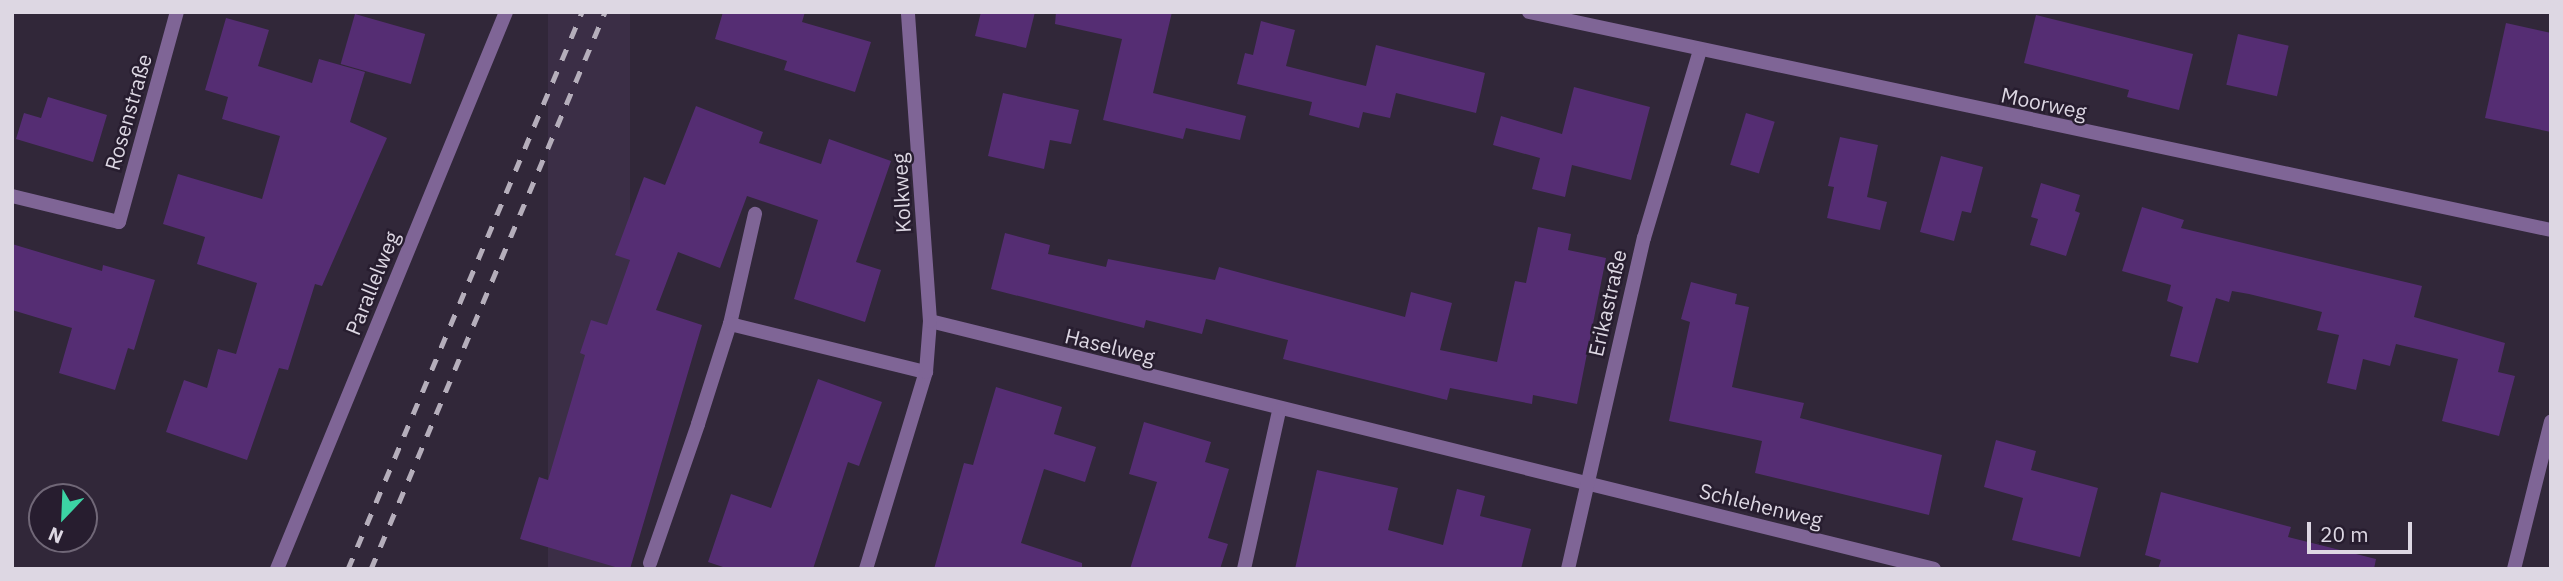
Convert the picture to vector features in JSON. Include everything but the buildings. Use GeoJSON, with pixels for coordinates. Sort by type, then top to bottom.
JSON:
{"type":"FeatureCollection","features":[{"type":"Feature","properties":{"kind":"street","name":"Rosenstraße"},"geometry":{"type":"LineString","coordinates":[[12,196],[119,222],[177,12]]}},
{"type":"Feature","properties":{"kind":"street","name":"Parallelweg"},"geometry":{"type":"LineString","coordinates":[[277,569],[506,12]]}},
{"type":"Feature","properties":{"kind":"street","name":"Kolkweg"},"geometry":{"type":"LineString","coordinates":[[866,569],[926,372],[930,321],[908,12]]}},
{"type":"Feature","properties":{"kind":"street","name":"Moorweg"},"geometry":{"type":"LineString","coordinates":[[1530,12],[2551,230]]}},
{"type":"Feature","properties":{"kind":"street","name":"Erikastraße"},"geometry":{"type":"LineString","coordinates":[[1568,569],[1644,238],[1700,50]]}},
{"type":"Feature","properties":{"kind":"street"},"geometry":{"type":"LineString","coordinates":[[650,563],[730,324],[755,214]]}},
{"type":"Feature","properties":{"kind":"street","name":"Haselweg"},"geometry":{"type":"LineString","coordinates":[[930,321],[1279,411],[1586,485]]}},
{"type":"Feature","properties":{"kind":"street"},"geometry":{"type":"LineString","coordinates":[[730,324],[926,372]]}},
{"type":"Feature","properties":{"kind":"street"},"geometry":{"type":"LineString","coordinates":[[1244,569],[1279,411]]}},
{"type":"Feature","properties":{"kind":"street"},"geometry":{"type":"LineString","coordinates":[[2514,569],[2551,422]]}},
{"type":"Feature","properties":{"kind":"street","name":"Schlehenweg"},"geometry":{"type":"LineString","coordinates":[[1586,485],[1928,568]]}},
{"type":"Feature","properties":{"kind":"shaded area"},"geometry":{"type":"Polygon","coordinates":[[[548,12],[630,12],[630,569],[548,569],[548,12]]]}},
{"type":"Feature","properties":{"kind":"railway"},"geometry":{"type":"LineString","coordinates":[[348,569],[582,12]]}},
{"type":"Feature","properties":{"kind":"railway"},"geometry":{"type":"LineString","coordinates":[[371,569],[605,12]]}}]}
